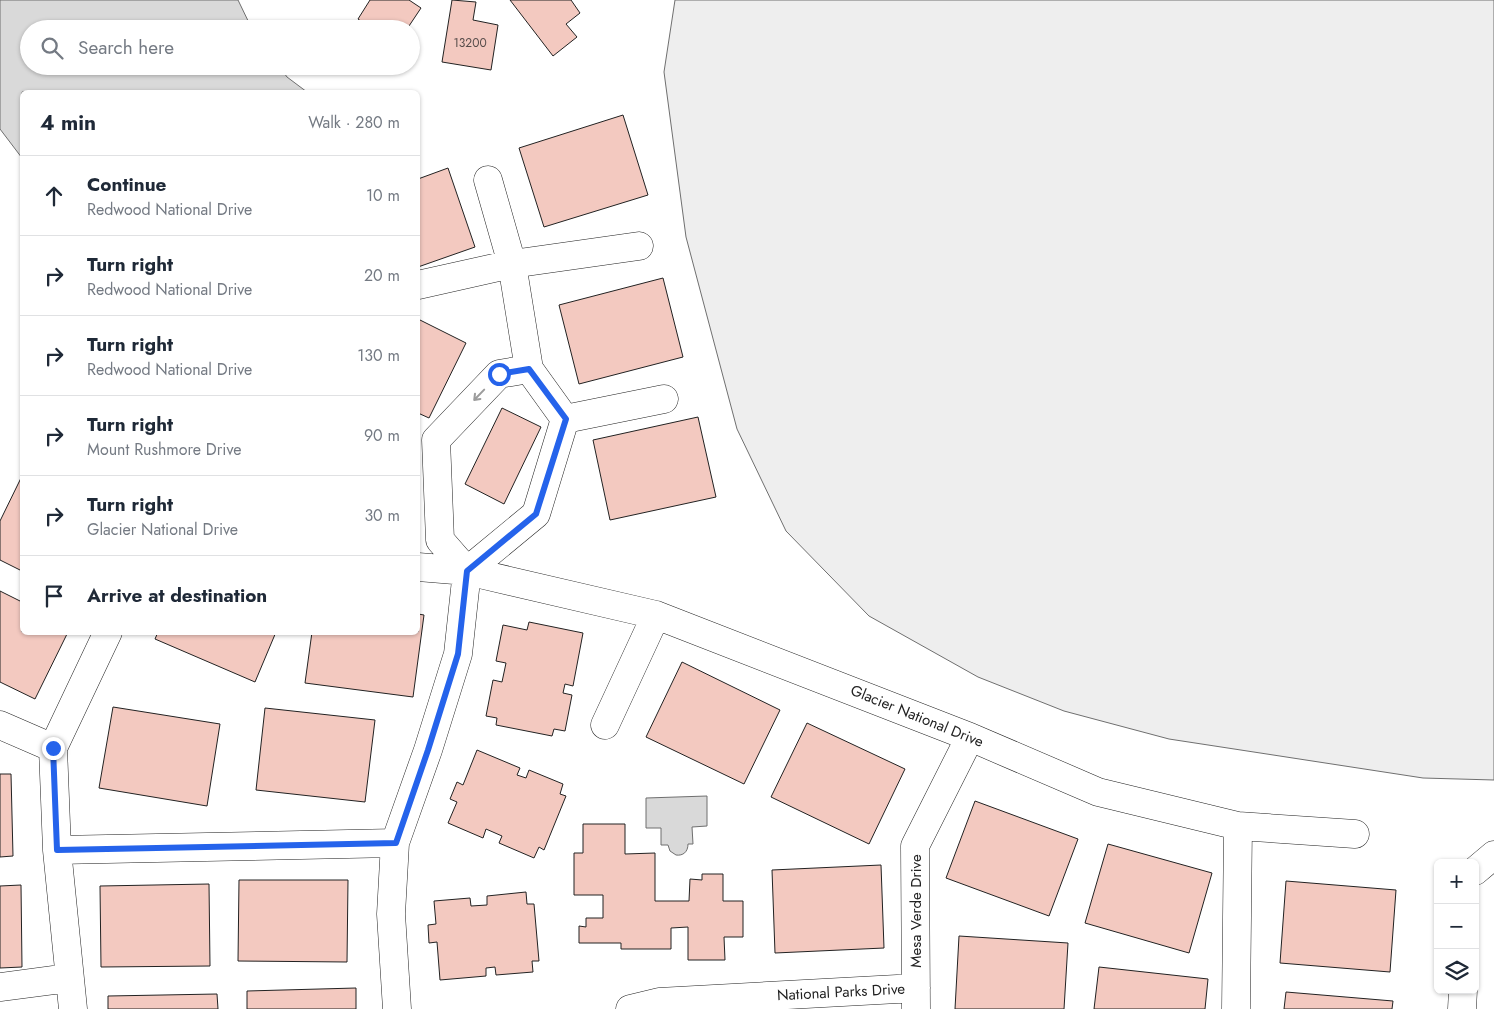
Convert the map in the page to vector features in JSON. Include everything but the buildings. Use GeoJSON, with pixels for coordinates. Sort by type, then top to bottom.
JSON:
{"type":"FeatureCollection","features":[{"type":"Feature","properties":{"kind":"street"},"geometry":{"type":"LineString","coordinates":[[488,180],[512,264],[529,369],[566,419]]}},
{"type":"Feature","properties":{"kind":"street"},"geometry":{"type":"LineString","coordinates":[[420,285],[512,264],[639,246]]}},
{"type":"Feature","properties":{"kind":"street"},"geometry":{"type":"LineString","coordinates":[[467,571],[440,540],[427,436],[499,374],[529,369]]}},
{"type":"Feature","properties":{"kind":"street"},"geometry":{"type":"LineString","coordinates":[[566,419],[664,399]]}},
{"type":"Feature","properties":{"kind":"street"},"geometry":{"type":"LineString","coordinates":[[397,1009],[391,914],[396,843],[458,654],[467,571],[536,514],[566,419]]}},
{"type":"Feature","properties":{"kind":"street","name":"Glacier National Drive"},"geometry":{"type":"LineString","coordinates":[[420,567],[467,571],[656,615],[970,737],[1098,792],[1238,826],[1355,834]]}},
{"type":"Feature","properties":{"kind":"street"},"geometry":{"type":"LineString","coordinates":[[605,725],[656,615]]}},
{"type":"Feature","properties":{"kind":"street"},"geometry":{"type":"LineString","coordinates":[[72,1009],[57,850],[53,748],[107,635]]}},
{"type":"Feature","properties":{"kind":"street"},"geometry":{"type":"LineString","coordinates":[[0,726],[53,748]]}},
{"type":"Feature","properties":{"kind":"street","name":"Mesa Verde Drive"},"geometry":{"type":"LineString","coordinates":[[916,999],[915,846],[970,737]]}},
{"type":"Feature","properties":{"kind":"street"},"geometry":{"type":"LineString","coordinates":[[1236,1009],[1238,826]]}},
{"type":"Feature","properties":{"kind":"street"},"geometry":{"type":"LineString","coordinates":[[57,850],[396,843]]}},
{"type":"Feature","properties":{"kind":"street"},"geometry":{"type":"LineString","coordinates":[[1479,868],[1494,855]]}},
{"type":"Feature","properties":{"kind":"street"},"geometry":{"type":"LineString","coordinates":[[0,986],[69,978]]}},
{"type":"Feature","properties":{"kind":"street"},"geometry":{"type":"LineString","coordinates":[[1462,994],[1462,1009]]}},
{"type":"Feature","properties":{"kind":"street","name":"National Parks Drive"},"geometry":{"type":"LineString","coordinates":[[630,1009],[659,1002],[707,1004],[916,999]]}},
{"type":"Feature","properties":{"kind":"shaded area"},"geometry":{"type":"Polygon","coordinates":[[[0,0],[238,0],[248,20],[20,20],[20,75],[286,75],[304,90],[20,90],[20,155],[0,129],[0,0]]]}},
{"type":"Feature","properties":{"kind":"shaded area"},"geometry":{"type":"Polygon","coordinates":[[[675,0],[1494,0],[1494,780],[1423,778],[1169,739],[1064,711],[978,677],[869,616],[786,531],[737,429],[686,237],[664,72],[675,0]]]}},
{"type":"Feature","properties":{"kind":"shaded area"},"geometry":{"type":"Polygon","coordinates":[[[707,796],[707,826],[692,827],[693,844],[688,844],[683,854],[676,855],[670,851],[668,845],[661,845],[661,828],[646,828],[646,798],[707,796]]]}},
{"type":"Feature","properties":{"kind":"route"},"geometry":{"type":"LineString","coordinates":[[53,748],[57,850],[396,843],[458,654],[467,571],[536,514],[566,419],[529,369],[499,374]]}}]}
